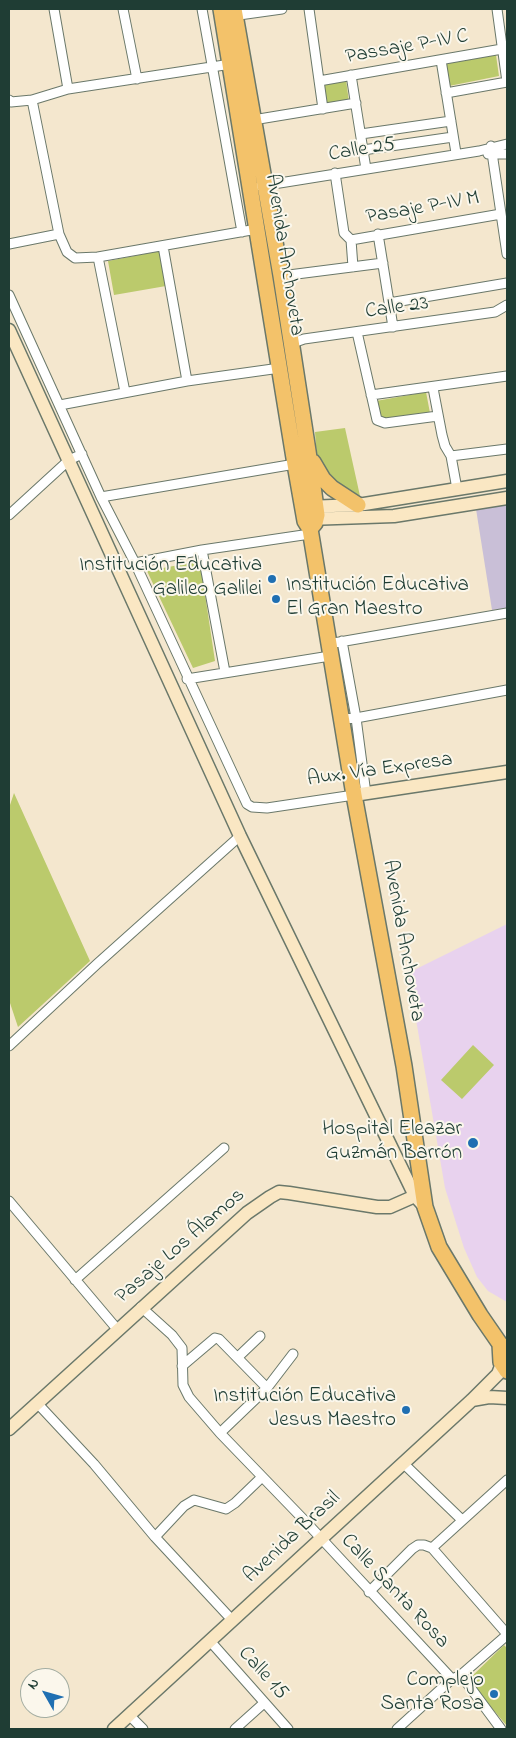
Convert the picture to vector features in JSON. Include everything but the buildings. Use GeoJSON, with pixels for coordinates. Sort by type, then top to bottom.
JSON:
{"type":"FeatureCollection","features":[{"type":"Feature","properties":{"kind":"main road","name":"Avenida Anchoveta"},"geometry":{"type":"LineString","coordinates":[[228,12],[230,64],[281,276],[308,451],[310,519]]}},
{"type":"Feature","properties":{"kind":"main road","name":"Avenida Anchoveta"},"geometry":{"type":"LineString","coordinates":[[228,12],[253,120],[258,186],[257,229],[295,464],[310,519],[349,719],[404,1066],[420,1202],[439,1247],[480,1315],[504,1360]]}},
{"type":"Feature","properties":{"kind":"main road"},"geometry":{"type":"LineString","coordinates":[[9,330],[240,836],[420,1202]]}},
{"type":"Feature","properties":{"kind":"main road"},"geometry":{"type":"LineString","coordinates":[[308,451],[323,479],[332,488],[358,505]]}},
{"type":"Feature","properties":{"kind":"main road"},"geometry":{"type":"LineString","coordinates":[[310,519],[358,505],[507,481]]}},
{"type":"Feature","properties":{"kind":"main road"},"geometry":{"type":"LineString","coordinates":[[310,519],[394,516],[507,498]]}},
{"type":"Feature","properties":{"kind":"main road","name":"Aux. Vía Expresa"},"geometry":{"type":"LineString","coordinates":[[360,794],[507,772]]}},
{"type":"Feature","properties":{"kind":"main road","name":"Pasaje Los Álamos"},"geometry":{"type":"LineString","coordinates":[[9,1430],[142,1307],[248,1213],[279,1192],[376,1207],[390,1207],[420,1202]]}},
{"type":"Feature","properties":{"kind":"main road","name":"Avenida Brasil"},"geometry":{"type":"LineString","coordinates":[[114,1729],[472,1400],[504,1360]]}},
{"type":"Feature","properties":{"kind":"main road"},"geometry":{"type":"LineString","coordinates":[[472,1400],[489,1397],[507,1398]]}},
{"type":"Feature","properties":{"kind":"street"},"geometry":{"type":"LineString","coordinates":[[54,9],[68,89]]}},
{"type":"Feature","properties":{"kind":"street"},"geometry":{"type":"LineString","coordinates":[[123,9],[137,79]]}},
{"type":"Feature","properties":{"kind":"street"},"geometry":{"type":"LineString","coordinates":[[202,9],[242,232]]}},
{"type":"Feature","properties":{"kind":"street"},"geometry":{"type":"LineString","coordinates":[[228,12],[282,9]]}},
{"type":"Feature","properties":{"kind":"street"},"geometry":{"type":"LineString","coordinates":[[309,9],[323,108]]}},
{"type":"Feature","properties":{"kind":"street"},"geometry":{"type":"LineString","coordinates":[[446,93],[507,82],[497,9]]}},
{"type":"Feature","properties":{"kind":"street","name":"Passaje P-IV C"},"geometry":{"type":"LineString","coordinates":[[319,81],[502,49]]}},
{"type":"Feature","properties":{"kind":"street"},"geometry":{"type":"LineString","coordinates":[[441,60],[456,153]]}},
{"type":"Feature","properties":{"kind":"street"},"geometry":{"type":"LineString","coordinates":[[9,100],[11,102],[32,100],[68,89],[230,64]]}},
{"type":"Feature","properties":{"kind":"street"},"geometry":{"type":"LineString","coordinates":[[351,75],[366,169]]}},
{"type":"Feature","properties":{"kind":"street"},"geometry":{"type":"LineString","coordinates":[[32,100],[59,234],[68,252],[75,258],[98,257],[257,229]]}},
{"type":"Feature","properties":{"kind":"street"},"geometry":{"type":"LineString","coordinates":[[253,120],[356,103]]}},
{"type":"Feature","properties":{"kind":"street"},"geometry":{"type":"LineString","coordinates":[[361,134],[451,121]]}},
{"type":"Feature","properties":{"kind":"street"},"geometry":{"type":"LineString","coordinates":[[363,150],[453,137]]}},
{"type":"Feature","properties":{"kind":"street"},"geometry":{"type":"LineString","coordinates":[[492,151],[507,144]]}},
{"type":"Feature","properties":{"kind":"street"},"geometry":{"type":"LineString","coordinates":[[492,151],[507,154]]}},
{"type":"Feature","properties":{"kind":"street"},"geometry":{"type":"LineString","coordinates":[[492,151],[507,254]]}},
{"type":"Feature","properties":{"kind":"street","name":"Calle 25"},"geometry":{"type":"LineString","coordinates":[[258,186],[456,153],[492,151]]}},
{"type":"Feature","properties":{"kind":"street"},"geometry":{"type":"LineString","coordinates":[[335,172],[344,233],[351,240],[353,267]]}},
{"type":"Feature","properties":{"kind":"street","name":"Pasaje P-IV M"},"geometry":{"type":"LineString","coordinates":[[351,240],[501,214]]}},
{"type":"Feature","properties":{"kind":"street"},"geometry":{"type":"LineString","coordinates":[[9,244],[59,234]]}},
{"type":"Feature","properties":{"kind":"street"},"geometry":{"type":"LineString","coordinates":[[378,234],[393,328]]}},
{"type":"Feature","properties":{"kind":"street"},"geometry":{"type":"LineString","coordinates":[[163,246],[187,381]]}},
{"type":"Feature","properties":{"kind":"street"},"geometry":{"type":"LineString","coordinates":[[98,257],[125,392]]}},
{"type":"Feature","properties":{"kind":"street"},"geometry":{"type":"LineString","coordinates":[[281,276],[383,263]]}},
{"type":"Feature","properties":{"kind":"street"},"geometry":{"type":"LineString","coordinates":[[390,303],[507,284]]}},
{"type":"Feature","properties":{"kind":"street"},"geometry":{"type":"LineString","coordinates":[[9,295],[101,497],[135,563],[187,679],[334,647],[507,613]]}},
{"type":"Feature","properties":{"kind":"street","name":"Calle 23"},"geometry":{"type":"LineString","coordinates":[[290,344],[304,339],[393,328],[495,312],[507,305]]}},
{"type":"Feature","properties":{"kind":"street"},"geometry":{"type":"LineString","coordinates":[[358,332],[375,416],[380,422],[385,423],[438,416]]}},
{"type":"Feature","properties":{"kind":"street"},"geometry":{"type":"LineString","coordinates":[[60,405],[187,381],[280,368]]}},
{"type":"Feature","properties":{"kind":"street"},"geometry":{"type":"LineString","coordinates":[[371,395],[433,388],[507,376]]}},
{"type":"Feature","properties":{"kind":"street"},"geometry":{"type":"LineString","coordinates":[[433,388],[445,446],[451,456],[457,489]]}},
{"type":"Feature","properties":{"kind":"street"},"geometry":{"type":"LineString","coordinates":[[451,456],[507,449]]}},
{"type":"Feature","properties":{"kind":"street"},"geometry":{"type":"LineString","coordinates":[[9,515],[69,460],[82,454]]}},
{"type":"Feature","properties":{"kind":"street"},"geometry":{"type":"LineString","coordinates":[[101,497],[295,464]]}},
{"type":"Feature","properties":{"kind":"street"},"geometry":{"type":"LineString","coordinates":[[135,563],[202,550],[310,519]]}},
{"type":"Feature","properties":{"kind":"street"},"geometry":{"type":"LineString","coordinates":[[202,550],[224,672]]}},
{"type":"Feature","properties":{"kind":"street","name":"Aux. Vía Expresa"},"geometry":{"type":"LineString","coordinates":[[187,679],[247,804],[259,808],[360,794]]}},
{"type":"Feature","properties":{"kind":"street"},"geometry":{"type":"LineString","coordinates":[[349,719],[507,690]]}},
{"type":"Feature","properties":{"kind":"street"},"geometry":{"type":"LineString","coordinates":[[9,1046],[96,964],[240,836]]}},
{"type":"Feature","properties":{"kind":"street"},"geometry":{"type":"LineString","coordinates":[[75,1280],[224,1148]]}},
{"type":"Feature","properties":{"kind":"street"},"geometry":{"type":"LineString","coordinates":[[9,1201],[117,1330]]}},
{"type":"Feature","properties":{"kind":"street","name":"Calle Santa Rosa"},"geometry":{"type":"LineString","coordinates":[[142,1307],[172,1335],[182,1348],[183,1385],[188,1397],[452,1679],[461,1675],[507,1635]]}},
{"type":"Feature","properties":{"kind":"street"},"geometry":{"type":"LineString","coordinates":[[238,1357],[260,1336]]}},
{"type":"Feature","properties":{"kind":"street"},"geometry":{"type":"LineString","coordinates":[[182,1366],[214,1338],[219,1339],[268,1388]]}},
{"type":"Feature","properties":{"kind":"street"},"geometry":{"type":"LineString","coordinates":[[220,1433],[268,1388],[293,1354]]}},
{"type":"Feature","properties":{"kind":"street"},"geometry":{"type":"LineString","coordinates":[[38,1404],[94,1464],[155,1537],[233,1621]]}},
{"type":"Feature","properties":{"kind":"street"},"geometry":{"type":"LineString","coordinates":[[404,1464],[462,1520]]}},
{"type":"Feature","properties":{"kind":"street"},"geometry":{"type":"LineString","coordinates":[[155,1537],[184,1506],[194,1500],[204,1502],[216,1508],[226,1509],[262,1477]]}},
{"type":"Feature","properties":{"kind":"street"},"geometry":{"type":"LineString","coordinates":[[432,1548],[507,1480]]}},
{"type":"Feature","properties":{"kind":"street"},"geometry":{"type":"LineString","coordinates":[[369,1592],[418,1545],[432,1548],[507,1635]]}},
{"type":"Feature","properties":{"kind":"street","name":"Calle 15"},"geometry":{"type":"LineString","coordinates":[[210,1641],[288,1729]]}},
{"type":"Feature","properties":{"kind":"street"},"geometry":{"type":"LineString","coordinates":[[461,1675],[500,1729]]}},
{"type":"Feature","properties":{"kind":"street"},"geometry":{"type":"LineString","coordinates":[[397,1729],[452,1679]]}},
{"type":"Feature","properties":{"kind":"street"},"geometry":{"type":"LineString","coordinates":[[235,1729],[264,1703]]}},
{"type":"Feature","properties":{"kind":"street"},"geometry":{"type":"LineString","coordinates":[[129,1715],[143,1729]]}},
{"type":"Feature","properties":{"kind":"shaded area"},"geometry":{"type":"Polygon","coordinates":[[[507,505],[507,608],[492,610],[476,509],[507,505]]]}},
{"type":"Feature","properties":{"kind":"shaded area","name":"Hospital Eleazar Guzmán Barrón"},"geometry":{"type":"Polygon","coordinates":[[[507,924],[507,1302],[488,1291],[477,1277],[464,1248],[445,1188],[408,973],[507,924]]]}},
{"type":"Feature","properties":{"kind":"green space"},"geometry":{"type":"Polygon","coordinates":[[[496,55],[499,76],[449,86],[445,64],[496,55]]]}},
{"type":"Feature","properties":{"kind":"green space"},"geometry":{"type":"Polygon","coordinates":[[[346,80],[349,102],[326,106],[323,84],[346,80]]]}},
{"type":"Feature","properties":{"kind":"green space"},"geometry":{"type":"Polygon","coordinates":[[[160,251],[166,286],[114,295],[108,261],[160,251]]]}},
{"type":"Feature","properties":{"kind":"green space"},"geometry":{"type":"Polygon","coordinates":[[[426,392],[430,413],[380,422],[376,401],[426,392]]]}},
{"type":"Feature","properties":{"kind":"green space"},"geometry":{"type":"Polygon","coordinates":[[[345,428],[360,496],[329,477],[317,459],[315,432],[345,428]]]}},
{"type":"Feature","properties":{"kind":"green space"},"geometry":{"type":"Polygon","coordinates":[[[200,561],[215,661],[193,668],[147,571],[200,561]]]}},
{"type":"Feature","properties":{"kind":"green space"},"geometry":{"type":"Polygon","coordinates":[[[14,793],[90,961],[18,1027],[9,1000],[9,808],[14,793]]]}},
{"type":"Feature","properties":{"kind":"green space"},"geometry":{"type":"Polygon","coordinates":[[[473,1045],[494,1065],[462,1099],[441,1080],[473,1045]]]}},
{"type":"Feature","properties":{"kind":"green space","name":"Complejo Santa Rosa"},"geometry":{"type":"Polygon","coordinates":[[[504,1645],[507,1648],[507,1726],[468,1680],[504,1645]]]}},
{"type":"Feature","properties":{"kind":"place","name":"Institución Educativa Galileo Galilei"},"geometry":{"type":"Point","coordinates":[272,579]}},
{"type":"Feature","properties":{"kind":"place","name":"Institución Educativa El Gran Maestro"},"geometry":{"type":"Point","coordinates":[276,599]}},
{"type":"Feature","properties":{"kind":"place","name":"Hospital Eleazar Guzmán Barrón"},"geometry":{"type":"Point","coordinates":[473,1143]}},
{"type":"Feature","properties":{"kind":"place","name":"Institución Educativa Jesus Maestro"},"geometry":{"type":"Point","coordinates":[406,1410]}},
{"type":"Feature","properties":{"kind":"place","name":"Complejo Santa Rosa"},"geometry":{"type":"Point","coordinates":[494,1694]}}]}
